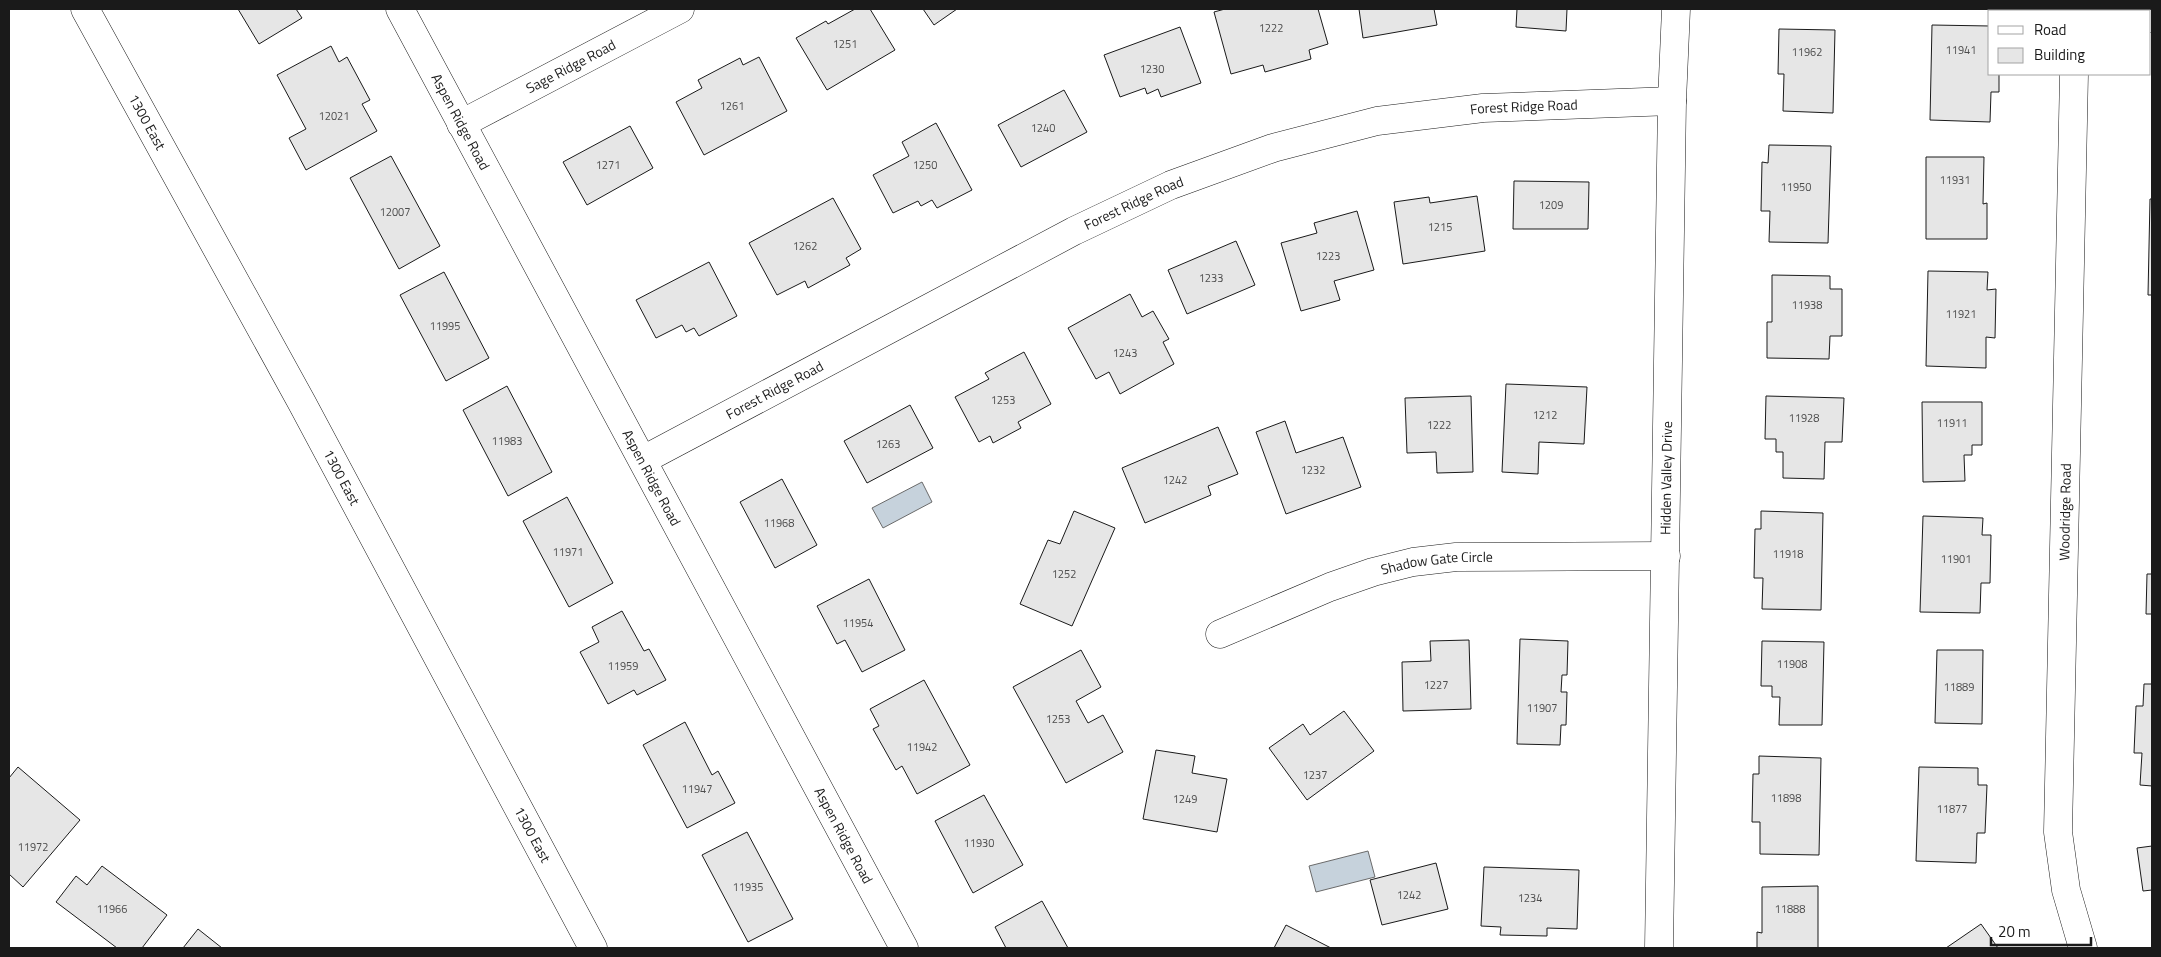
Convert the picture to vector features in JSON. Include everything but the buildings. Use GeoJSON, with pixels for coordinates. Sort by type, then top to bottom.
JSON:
{"type":"FeatureCollection","features":[{"type":"Feature","properties":{"kind":"street","name":"1300 East"},"geometry":{"type":"LineString","coordinates":[[86,9],[302,403],[593,948]]}},
{"type":"Feature","properties":{"kind":"street","name":"Aspen Ridge Road"},"geometry":{"type":"LineString","coordinates":[[400,9],[904,948]]}},
{"type":"Feature","properties":{"kind":"street","name":"Sage Ridge Road"},"geometry":{"type":"LineString","coordinates":[[461,124],[680,9]]}},
{"type":"Feature","properties":{"kind":"street","name":"Hidden Valley Drive"},"geometry":{"type":"LineString","coordinates":[[1659,948],[1672,101],[1676,9]]}},
{"type":"Feature","properties":{"kind":"street","name":"Woodridge Road"},"geometry":{"type":"LineString","coordinates":[[2074,75],[2058,832],[2066,890],[2083,948]]}},
{"type":"Feature","properties":{"kind":"street","name":"Forest Ridge Road"},"geometry":{"type":"LineString","coordinates":[[643,460],[1074,231],[1171,185],[1273,148],[1377,121],[1483,108],[1672,101]]}},
{"type":"Feature","properties":{"kind":"street","name":"Shadow Gate Circle"},"geometry":{"type":"LineString","coordinates":[[1220,634],[1330,587],[1373,572],[1413,562],[1456,557],[1666,556]]}},
{"type":"Feature","properties":{"kind":"shaded area"},"geometry":{"type":"Polygon","coordinates":[[[922,482],[932,502],[883,528],[872,508],[922,482]]]}},
{"type":"Feature","properties":{"kind":"shaded area"},"geometry":{"type":"Polygon","coordinates":[[[1368,851],[1375,877],[1316,892],[1309,866],[1368,851]]]}}]}
